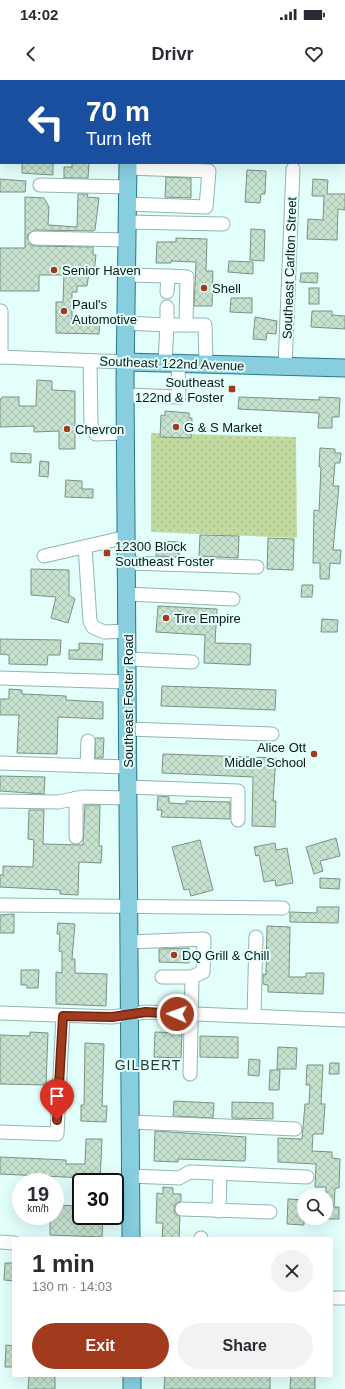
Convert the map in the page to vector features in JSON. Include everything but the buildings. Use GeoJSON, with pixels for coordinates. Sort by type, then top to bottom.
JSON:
{"type":"FeatureCollection","features":[{"type":"Feature","properties":{"kind":"main road","name":"Southeast Foster Road"},"geometry":{"type":"LineString","coordinates":[[128,166],[125,362],[128,659],[128,1015],[131,1237]]}},
{"type":"Feature","properties":{"kind":"main road","name":"Southeast 122nd Avenue"},"geometry":{"type":"LineString","coordinates":[[125,362],[345,368]]}},
{"type":"Feature","properties":{"kind":"main road"},"geometry":{"type":"LineString","coordinates":[[132,1377],[132,1389]]}},
{"type":"Feature","properties":{"kind":"street"},"geometry":{"type":"LineString","coordinates":[[40,185],[127,195],[206,207],[209,171],[128,166]]}},
{"type":"Feature","properties":{"kind":"street","name":"Southeast Carlton Street"},"geometry":{"type":"LineString","coordinates":[[285,367],[292,169]]}},
{"type":"Feature","properties":{"kind":"street"},"geometry":{"type":"LineString","coordinates":[[127,222],[224,224]]}},
{"type":"Feature","properties":{"kind":"street"},"geometry":{"type":"LineString","coordinates":[[35,238],[127,240]]}},
{"type":"Feature","properties":{"kind":"street"},"geometry":{"type":"LineString","coordinates":[[126,275],[187,277],[186,325]]}},
{"type":"Feature","properties":{"kind":"street"},"geometry":{"type":"LineString","coordinates":[[167,292],[168,276]]}},
{"type":"Feature","properties":{"kind":"street"},"geometry":{"type":"LineString","coordinates":[[126,395],[178,397],[167,325],[167,307]]}},
{"type":"Feature","properties":{"kind":"street"},"geometry":{"type":"LineString","coordinates":[[0,357],[1,310]]}},
{"type":"Feature","properties":{"kind":"street"},"geometry":{"type":"LineString","coordinates":[[126,323],[205,325],[206,364]]}},
{"type":"Feature","properties":{"kind":"street","name":"Southeast 122nd Avenue"},"geometry":{"type":"LineString","coordinates":[[0,357],[125,362]]}},
{"type":"Feature","properties":{"kind":"street"},"geometry":{"type":"LineString","coordinates":[[90,361],[91,426],[96,434],[126,433]]}},
{"type":"Feature","properties":{"kind":"street"},"geometry":{"type":"LineString","coordinates":[[44,556],[127,537]]}},
{"type":"Feature","properties":{"kind":"street"},"geometry":{"type":"LineString","coordinates":[[85,547],[90,622],[93,627],[104,632],[127,631]]}},
{"type":"Feature","properties":{"kind":"street"},"geometry":{"type":"LineString","coordinates":[[127,563],[257,567]]}},
{"type":"Feature","properties":{"kind":"street"},"geometry":{"type":"LineString","coordinates":[[127,594],[233,599]]}},
{"type":"Feature","properties":{"kind":"street"},"geometry":{"type":"LineString","coordinates":[[128,659],[192,662]]}},
{"type":"Feature","properties":{"kind":"street"},"geometry":{"type":"LineString","coordinates":[[0,678],[128,682]]}},
{"type":"Feature","properties":{"kind":"street"},"geometry":{"type":"LineString","coordinates":[[128,730],[272,734]]}},
{"type":"Feature","properties":{"kind":"street"},"geometry":{"type":"LineString","coordinates":[[87,766],[88,741]]}},
{"type":"Feature","properties":{"kind":"street"},"geometry":{"type":"LineString","coordinates":[[0,763],[128,767]]}},
{"type":"Feature","properties":{"kind":"street"},"geometry":{"type":"LineString","coordinates":[[0,801],[58,802],[76,798],[128,793],[238,791],[238,820]]}},
{"type":"Feature","properties":{"kind":"street"},"geometry":{"type":"LineString","coordinates":[[76,798],[76,837]]}},
{"type":"Feature","properties":{"kind":"street"},"geometry":{"type":"LineString","coordinates":[[0,905],[283,908]]}},
{"type":"Feature","properties":{"kind":"street"},"geometry":{"type":"LineString","coordinates":[[254,1016],[256,936]]}},
{"type":"Feature","properties":{"kind":"street"},"geometry":{"type":"LineString","coordinates":[[128,942],[204,939],[203,972],[192,977],[162,977]]}},
{"type":"Feature","properties":{"kind":"street"},"geometry":{"type":"LineString","coordinates":[[190,1074],[192,977]]}},
{"type":"Feature","properties":{"kind":"street"},"geometry":{"type":"LineString","coordinates":[[0,1013],[112,1017],[146,1012],[345,1020]]}},
{"type":"Feature","properties":{"kind":"street"},"geometry":{"type":"LineString","coordinates":[[0,1132],[57,1134],[63,1016]]}},
{"type":"Feature","properties":{"kind":"street"},"geometry":{"type":"LineString","coordinates":[[130,1122],[295,1129]]}},
{"type":"Feature","properties":{"kind":"street"},"geometry":{"type":"LineString","coordinates":[[130,1176],[179,1178],[190,1172],[307,1177]]}},
{"type":"Feature","properties":{"kind":"street"},"geometry":{"type":"LineString","coordinates":[[219,1210],[220,1173]]}},
{"type":"Feature","properties":{"kind":"street"},"geometry":{"type":"LineString","coordinates":[[182,1210],[270,1212]]}},
{"type":"Feature","properties":{"kind":"street"},"geometry":{"type":"LineString","coordinates":[[0,1242],[12,1243]]}},
{"type":"Feature","properties":{"kind":"street"},"geometry":{"type":"LineString","coordinates":[[333,1298],[345,1298]]}},
{"type":"Feature","properties":{"kind":"green space"},"geometry":{"type":"Polygon","coordinates":[[[151,433],[296,437],[297,538],[151,532],[151,433]]]}},
{"type":"Feature","properties":{"kind":"place","name":"Senior Haven"},"geometry":{"type":"Point","coordinates":[54,270]}},
{"type":"Feature","properties":{"kind":"place","name":"Shell"},"geometry":{"type":"Point","coordinates":[204,288]}},
{"type":"Feature","properties":{"kind":"place","name":"Paul's Automotive"},"geometry":{"type":"Point","coordinates":[64,311]}},
{"type":"Feature","properties":{"kind":"place","name":"Southeast 122nd & Foster"},"geometry":{"type":"Point","coordinates":[232,389]}},
{"type":"Feature","properties":{"kind":"place","name":"G & S Market"},"geometry":{"type":"Point","coordinates":[176,427]}},
{"type":"Feature","properties":{"kind":"place","name":"Chevron"},"geometry":{"type":"Point","coordinates":[67,429]}},
{"type":"Feature","properties":{"kind":"place","name":"12300 Block Southeast Foster"},"geometry":{"type":"Point","coordinates":[107,553]}},
{"type":"Feature","properties":{"kind":"place","name":"Tire Empire"},"geometry":{"type":"Point","coordinates":[166,618]}},
{"type":"Feature","properties":{"kind":"place","name":"Alice Ott Middle School"},"geometry":{"type":"Point","coordinates":[314,754]}},
{"type":"Feature","properties":{"kind":"place","name":"DQ Grill & Chill"},"geometry":{"type":"Point","coordinates":[174,955]}},
{"type":"Feature","properties":{"kind":"district","name":"GILBERT"},"geometry":{"type":"Point","coordinates":[148,1065]}},
{"type":"Feature","properties":{"kind":"route"},"geometry":{"type":"LineString","coordinates":[[57,1120],[63,1016],[112,1017],[146,1012],[177,1014]]}}]}
